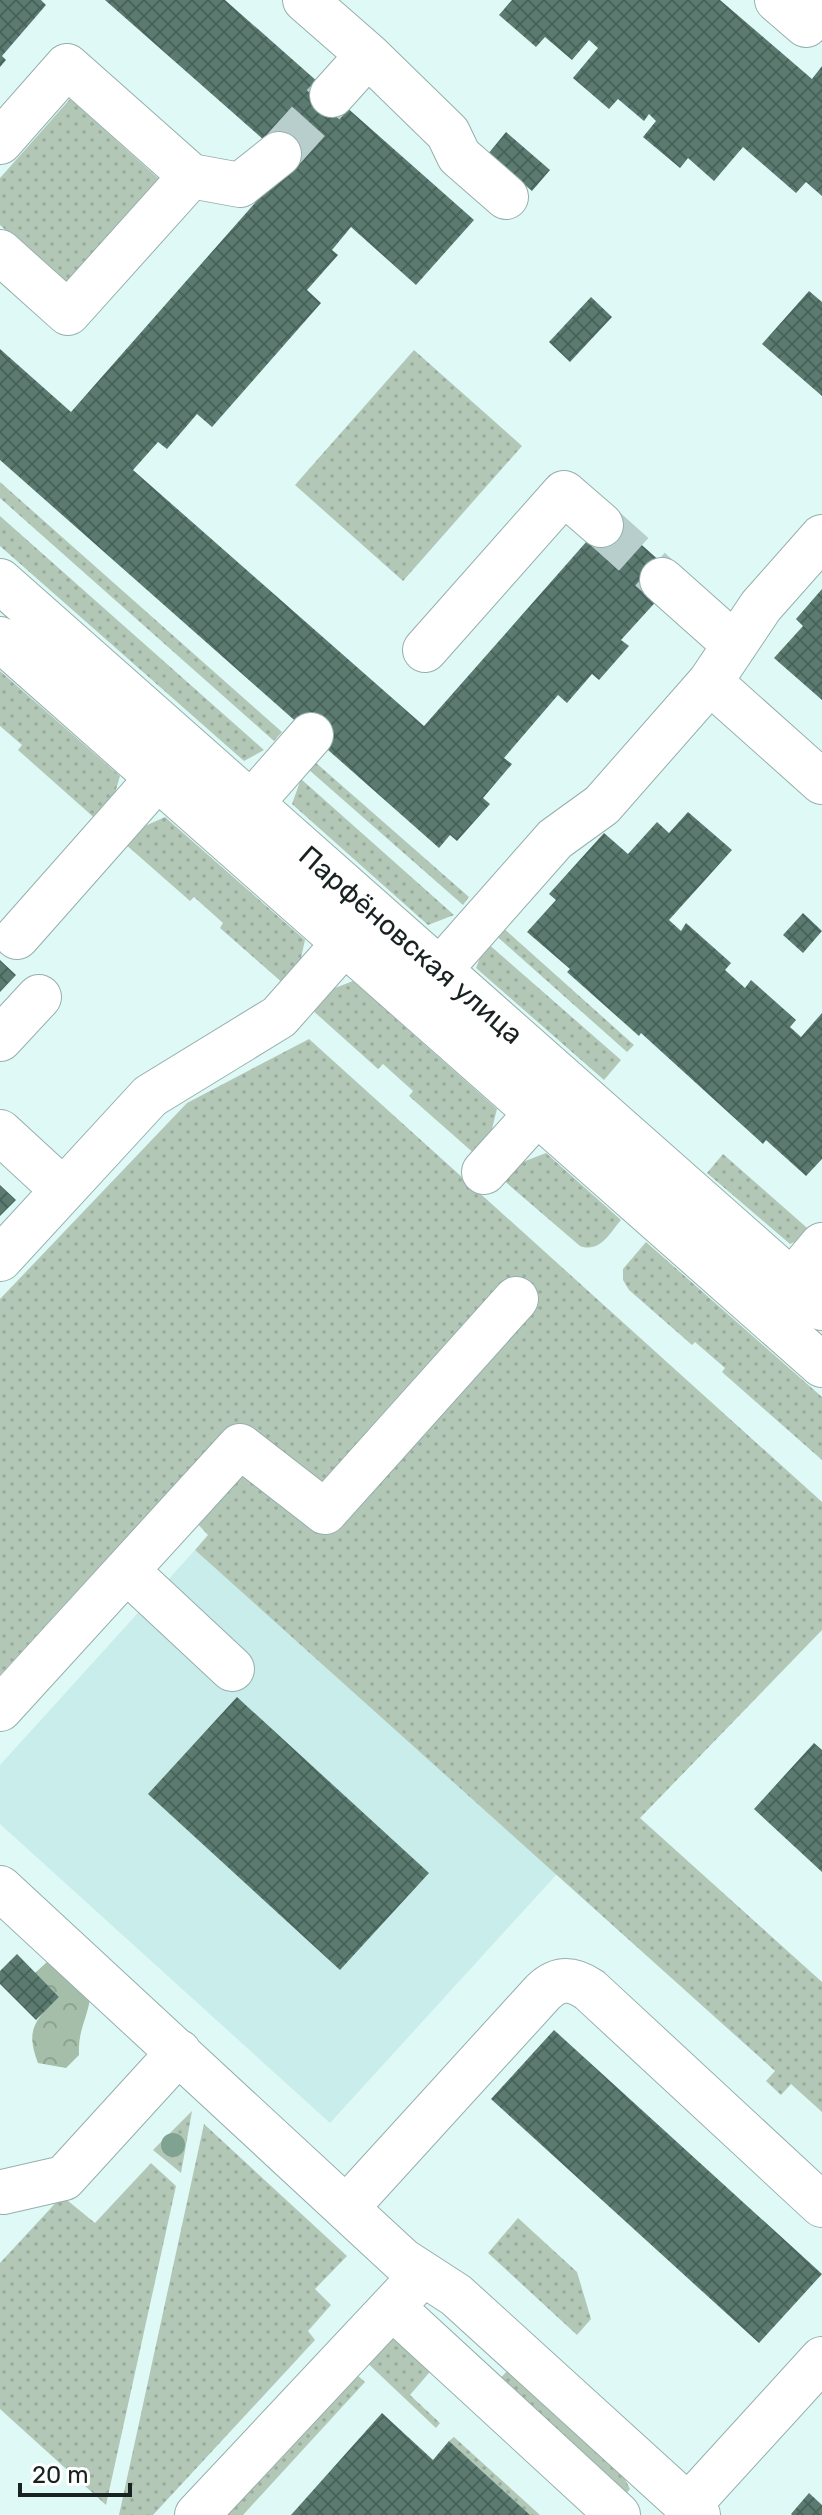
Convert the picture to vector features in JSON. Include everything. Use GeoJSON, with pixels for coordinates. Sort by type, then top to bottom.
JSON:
{"type":"FeatureCollection","features":[{"type":"Feature","properties":{"kind":"street"},"geometry":{"type":"LineString","coordinates":[[305,0],[368,55],[448,133],[459,156],[506,197]]}},
{"type":"Feature","properties":{"kind":"street"},"geometry":{"type":"LineString","coordinates":[[777,0],[806,25],[822,7]]}},
{"type":"Feature","properties":{"kind":"street"},"geometry":{"type":"LineString","coordinates":[[332,95],[368,55]]}},
{"type":"Feature","properties":{"kind":"street"},"geometry":{"type":"LineString","coordinates":[[0,142],[67,66],[191,176],[240,185],[279,154]]}},
{"type":"Feature","properties":{"kind":"street"},"geometry":{"type":"LineString","coordinates":[[0,252],[68,313],[191,176]]}},
{"type":"Feature","properties":{"kind":"street"},"geometry":{"type":"LineString","coordinates":[[425,650],[564,493],[601,525]]}},
{"type":"Feature","properties":{"kind":"street"},"geometry":{"type":"LineString","coordinates":[[426,986],[555,839],[602,805],[710,682],[761,606],[822,537]]}},
{"type":"Feature","properties":{"kind":"street"},"geometry":{"type":"LineString","coordinates":[[662,580],[735,645]]}},
{"type":"Feature","properties":{"kind":"street","name":"Парфёновская улица"},"geometry":{"type":"LineString","coordinates":[[0,581],[172,762],[426,986],[812,1283]]}},
{"type":"Feature","properties":{"kind":"street","name":"Парфёновская улица"},"geometry":{"type":"LineString","coordinates":[[0,639],[172,762]]}},
{"type":"Feature","properties":{"kind":"street"},"geometry":{"type":"LineString","coordinates":[[710,682],[822,782]]}},
{"type":"Feature","properties":{"kind":"street"},"geometry":{"type":"LineString","coordinates":[[237,819],[311,735]]}},
{"type":"Feature","properties":{"kind":"street"},"geometry":{"type":"LineString","coordinates":[[17,937],[172,762]]}},
{"type":"Feature","properties":{"kind":"street"},"geometry":{"type":"LineString","coordinates":[[0,1259],[150,1096],[279,1017],[359,927]]}},
{"type":"Feature","properties":{"kind":"street","name":"Парфёновская улица"},"geometry":{"type":"LineString","coordinates":[[426,986],[538,1112],[822,1365]]}},
{"type":"Feature","properties":{"kind":"street"},"geometry":{"type":"LineString","coordinates":[[0,1039],[39,997]]}},
{"type":"Feature","properties":{"kind":"street"},"geometry":{"type":"LineString","coordinates":[[484,1172],[538,1112]]}},
{"type":"Feature","properties":{"kind":"street"},"geometry":{"type":"LineString","coordinates":[[0,1132],[63,1190]]}},
{"type":"Feature","properties":{"kind":"street"},"geometry":{"type":"LineString","coordinates":[[764,1313],[812,1283],[822,1245]]}},
{"type":"Feature","properties":{"kind":"street"},"geometry":{"type":"LineString","coordinates":[[0,1709],[240,1446],[325,1512],[516,1299]]}},
{"type":"Feature","properties":{"kind":"street"},"geometry":{"type":"LineString","coordinates":[[127,1571],[232,1669]]}},
{"type":"Feature","properties":{"kind":"street"},"geometry":{"type":"LineString","coordinates":[[0,1888],[402,2260],[456,2295],[693,2511],[822,2359]]}},
{"type":"Feature","properties":{"kind":"street"},"geometry":{"type":"LineString","coordinates":[[347,2207],[543,1992],[553,1983],[565,1980],[577,1981],[590,1990],[822,2205]]}},
{"type":"Feature","properties":{"kind":"street"},"geometry":{"type":"LineString","coordinates":[[1,2193],[64,2178],[179,2052]]}},
{"type":"Feature","properties":{"kind":"street"},"geometry":{"type":"LineString","coordinates":[[197,2515],[423,2274]]}},
{"type":"Feature","properties":{"kind":"street"},"geometry":{"type":"LineString","coordinates":[[392,2307],[618,2515]]}},
{"type":"Feature","properties":{"kind":"shaded area"},"geometry":{"type":"Polygon","coordinates":[[[195,1550],[557,1874],[330,2123],[0,1824],[0,1765],[195,1550]]]}},
{"type":"Feature","properties":{"kind":"green space"},"geometry":{"type":"Polygon","coordinates":[[[70,99],[159,179],[65,283],[0,225],[0,178],[70,99]]]}},
{"type":"Feature","properties":{"kind":"green space"},"geometry":{"type":"Polygon","coordinates":[[[414,350],[522,446],[403,581],[295,485],[414,350]]]}},
{"type":"Feature","properties":{"kind":"green space"},"geometry":{"type":"Polygon","coordinates":[[[0,482],[282,732],[274,741],[0,498],[0,482]]]}},
{"type":"Feature","properties":{"kind":"green space"},"geometry":{"type":"Polygon","coordinates":[[[0,516],[264,750],[244,761],[0,546],[0,516]]]}},
{"type":"Feature","properties":{"kind":"green space"},"geometry":{"type":"Polygon","coordinates":[[[0,671],[120,776],[111,807],[99,822],[18,750],[22,745],[0,726],[0,671]]]}},
{"type":"Feature","properties":{"kind":"green space"},"geometry":{"type":"Polygon","coordinates":[[[315,762],[469,897],[463,905],[308,769],[315,762]]]}},
{"type":"Feature","properties":{"kind":"green space"},"geometry":{"type":"Polygon","coordinates":[[[301,779],[454,915],[428,925],[292,804],[301,779]]]}},
{"type":"Feature","properties":{"kind":"green space"},"geometry":{"type":"Polygon","coordinates":[[[165,817],[305,940],[298,971],[285,985],[220,928],[223,923],[194,897],[190,901],[124,843],[136,830],[165,817]]]}},
{"type":"Feature","properties":{"kind":"green space"},"geometry":{"type":"Polygon","coordinates":[[[500,925],[634,1045],[627,1052],[493,933],[500,925]]]}},
{"type":"Feature","properties":{"kind":"green space"},"geometry":{"type":"Polygon","coordinates":[[[486,942],[621,1060],[604,1080],[476,968],[486,942]]]}},
{"type":"Feature","properties":{"kind":"green space"},"geometry":{"type":"Polygon","coordinates":[[[353,981],[497,1109],[489,1141],[477,1156],[409,1096],[413,1091],[383,1064],[378,1069],[310,1008],[322,993],[353,981]]]}},
{"type":"Feature","properties":{"kind":"green space"},"geometry":{"type":"Polygon","coordinates":[[[309,1039],[822,1502],[822,1630],[640,1818],[822,1982],[822,2112],[791,2084],[781,2095],[766,2081],[775,2071],[195,1550],[208,1535],[168,1492],[0,1675],[0,1299],[187,1103],[309,1039]]]}},
{"type":"Feature","properties":{"kind":"green space"},"geometry":{"type":"Polygon","coordinates":[[[546,1153],[621,1220],[599,1245],[580,1246],[502,1179],[515,1165],[546,1153]]]}},
{"type":"Feature","properties":{"kind":"green space"},"geometry":{"type":"Polygon","coordinates":[[[723,1154],[814,1234],[790,1244],[707,1173],[723,1154]]]}},
{"type":"Feature","properties":{"kind":"green space"},"geometry":{"type":"Polygon","coordinates":[[[646,1242],[822,1397],[822,1460],[722,1372],[725,1368],[695,1342],[692,1345],[629,1290],[623,1280],[623,1269],[646,1242]]]}},
{"type":"Feature","properties":{"kind":"green space"},"geometry":{"type":"Polygon","coordinates":[[[47,1962],[90,1999],[81,2032],[79,2055],[66,2068],[38,2063],[32,2042],[38,2019],[59,1997],[35,1973],[47,1962]]]}},
{"type":"Feature","properties":{"kind":"green space"},"geometry":{"type":"Polygon","coordinates":[[[192,2111],[181,2173],[153,2150],[192,2111]]]}},
{"type":"Feature","properties":{"kind":"green space"},"geometry":{"type":"Polygon","coordinates":[[[204,2124],[347,2256],[315,2289],[331,2305],[308,2331],[315,2340],[153,2515],[119,2515],[204,2124]]]}},
{"type":"Feature","properties":{"kind":"green space"},"geometry":{"type":"Polygon","coordinates":[[[151,2163],[176,2186],[106,2505],[0,2409],[0,2263],[62,2196],[95,2223],[151,2163]]]}},
{"type":"Feature","properties":{"kind":"green space"},"geometry":{"type":"Polygon","coordinates":[[[518,2218],[577,2272],[591,2319],[577,2335],[488,2253],[518,2218]]]}},
{"type":"Feature","properties":{"kind":"green space"},"geometry":{"type":"Polygon","coordinates":[[[401,2335],[434,2367],[410,2395],[440,2423],[436,2428],[359,2355],[371,2343],[401,2335]]]}},
{"type":"Feature","properties":{"kind":"green space"},"geometry":{"type":"Polygon","coordinates":[[[348,2367],[365,2382],[243,2515],[213,2515],[348,2367]]]}},
{"type":"Feature","properties":{"kind":"green space"},"geometry":{"type":"Polygon","coordinates":[[[507,2371],[625,2479],[630,2489],[624,2496],[497,2382],[507,2371]]]}},
{"type":"Feature","properties":{"kind":"green space"},"geometry":{"type":"Polygon","coordinates":[[[454,2437],[540,2515],[530,2515],[522,2508],[449,2441],[454,2437]]]}},
{"type":"Feature","properties":{"kind":"building"},"geometry":{"type":"Polygon","coordinates":[[[0,0],[41,0],[46,5],[2,56],[6,60],[0,67],[0,0]]]}},
{"type":"Feature","properties":{"kind":"building"},"geometry":{"type":"Polygon","coordinates":[[[105,0],[225,0],[474,220],[416,285],[351,227],[332,250],[338,255],[307,290],[321,303],[212,427],[197,414],[167,449],[158,442],[133,470],[424,726],[609,516],[670,570],[661,596],[621,640],[629,646],[599,680],[592,674],[567,703],[558,695],[504,758],[512,764],[483,798],[490,804],[457,841],[450,835],[439,848],[0,460],[0,349],[71,412],[290,163],[105,0]]]}},
{"type":"Feature","properties":{"kind":"building"},"geometry":{"type":"Polygon","coordinates":[[[512,0],[720,0],[812,79],[822,66],[822,196],[806,182],[796,193],[743,147],[714,181],[688,158],[680,168],[643,137],[656,121],[649,114],[644,121],[618,99],[609,109],[573,78],[598,48],[589,40],[572,60],[545,37],[536,47],[499,15],[512,0]]]}},
{"type":"Feature","properties":{"kind":"building"},"geometry":{"type":"Polygon","coordinates":[[[506,132],[550,170],[532,191],[488,154],[506,132]]]}},
{"type":"Feature","properties":{"kind":"building"},"geometry":{"type":"Polygon","coordinates":[[[809,291],[822,302],[822,396],[762,344],[809,291]]]}},
{"type":"Feature","properties":{"kind":"building"},"geometry":{"type":"Polygon","coordinates":[[[591,297],[612,317],[570,362],[549,342],[591,297]]]}},
{"type":"Feature","properties":{"kind":"building"},"geometry":{"type":"Polygon","coordinates":[[[822,589],[822,700],[774,658],[803,626],[796,619],[822,589]]]}},
{"type":"Feature","properties":{"kind":"building"},"geometry":{"type":"Polygon","coordinates":[[[688,812],[732,850],[669,920],[681,931],[686,923],[731,963],[725,970],[745,988],[751,980],[796,1020],[790,1027],[801,1037],[822,1013],[822,1159],[806,1176],[766,1140],[763,1144],[641,1033],[639,1036],[527,932],[556,900],[549,894],[604,833],[628,854],[657,822],[669,833],[688,812]]]}},
{"type":"Feature","properties":{"kind":"building"},"geometry":{"type":"Polygon","coordinates":[[[803,913],[822,931],[803,953],[783,935],[803,913]]]}},
{"type":"Feature","properties":{"kind":"building"},"geometry":{"type":"Polygon","coordinates":[[[0,960],[16,975],[0,992],[0,960]]]}},
{"type":"Feature","properties":{"kind":"building"},"geometry":{"type":"Polygon","coordinates":[[[0,1185],[16,1200],[0,1216],[0,1185]]]}},
{"type":"Feature","properties":{"kind":"building"},"geometry":{"type":"Polygon","coordinates":[[[237,1697],[429,1873],[340,1970],[148,1794],[237,1697]]]}},
{"type":"Feature","properties":{"kind":"building"},"geometry":{"type":"Polygon","coordinates":[[[814,1743],[822,1750],[822,1872],[754,1809],[814,1743]]]}},
{"type":"Feature","properties":{"kind":"building"},"geometry":{"type":"Polygon","coordinates":[[[17,1954],[59,1997],[36,2020],[0,1984],[0,1971],[17,1954]]]}},
{"type":"Feature","properties":{"kind":"building"},"geometry":{"type":"Polygon","coordinates":[[[554,2030],[822,2274],[759,2343],[491,2099],[554,2030]]]}},
{"type":"Feature","properties":{"kind":"building"},"geometry":{"type":"Polygon","coordinates":[[[382,2413],[433,2460],[449,2441],[530,2515],[291,2515],[382,2413]]]}},
{"type":"Feature","properties":{"kind":"building"},"geometry":{"type":"Polygon","coordinates":[[[809,2493],[822,2505],[822,2515],[792,2515],[791,2514],[809,2493]]]}},
{"type":"Feature","properties":{"kind":"tunnel"},"geometry":{"type":"LineString","coordinates":[[279,154],[332,95]]}},
{"type":"Feature","properties":{"kind":"tunnel"},"geometry":{"type":"LineString","coordinates":[[601,525],[662,580]]}}]}
